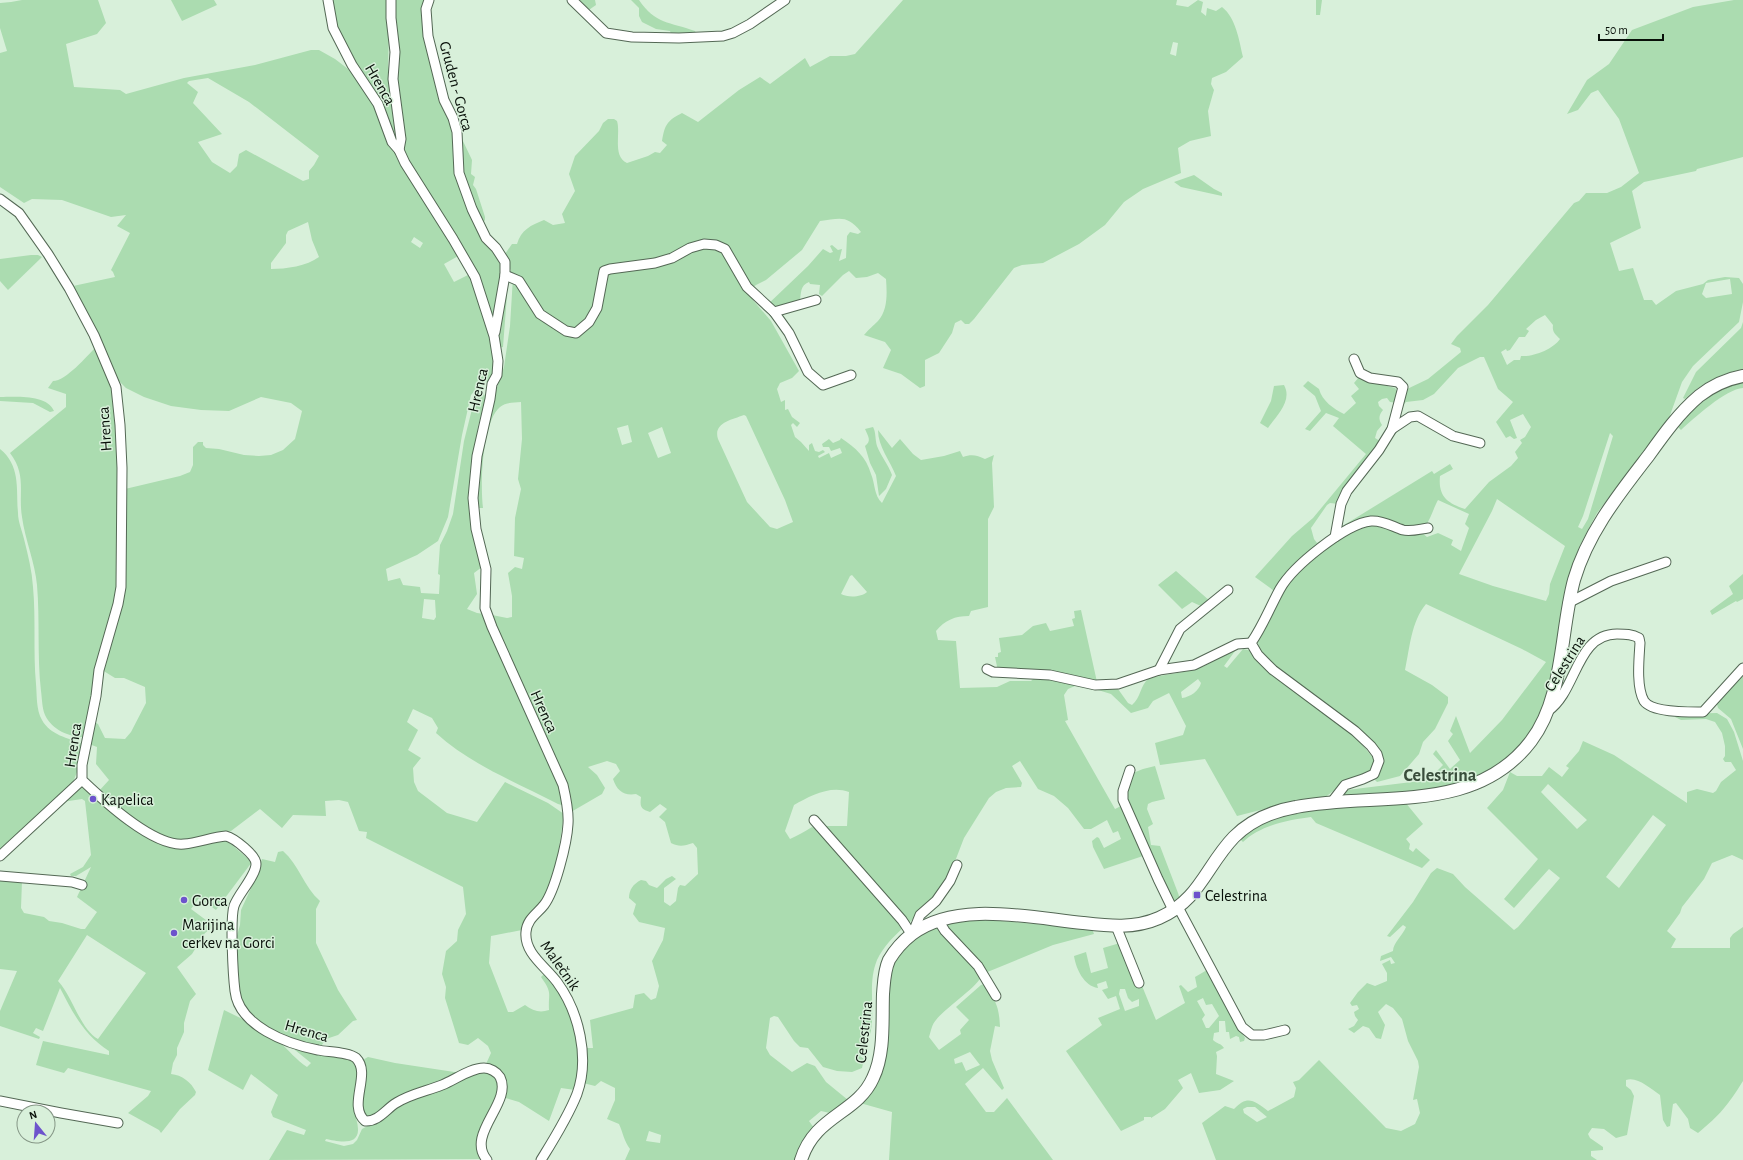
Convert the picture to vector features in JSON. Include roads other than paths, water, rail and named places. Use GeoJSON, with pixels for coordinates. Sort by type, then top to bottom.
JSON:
{"type":"FeatureCollection","features":[{"type":"Feature","properties":{"kind":"street","name":"Hrenca"},"geometry":{"type":"LineString","coordinates":[[328,0],[333,28],[352,65],[378,104],[392,142],[399,150],[404,162],[453,239],[475,277],[494,336],[498,361],[497,375],[492,384],[477,456],[473,498],[476,528],[486,569],[485,608],[512,673],[563,785],[568,811]]}},
{"type":"Feature","properties":{"kind":"street"},"geometry":{"type":"LineString","coordinates":[[391,0],[391,18],[395,52],[393,79],[401,139],[399,150]]}},
{"type":"Feature","properties":{"kind":"street","name":"Gruden - Gorca"},"geometry":{"type":"LineString","coordinates":[[428,0],[426,9],[428,36],[444,100],[453,118],[457,132],[459,173],[472,209],[486,238],[496,248],[505,262],[505,274],[494,336]]}},
{"type":"Feature","properties":{"kind":"street"},"geometry":{"type":"LineString","coordinates":[[572,0],[606,33],[632,37],[679,38],[723,36],[733,33],[750,24],[785,0]]}},
{"type":"Feature","properties":{"kind":"street","name":"Hrenca"},"geometry":{"type":"LineString","coordinates":[[0,198],[19,213],[48,254],[69,288],[94,335],[116,387],[120,424],[122,468],[121,587],[118,604],[99,670],[96,696],[82,765],[82,780],[119,814],[162,839],[174,844],[184,844],[226,836],[233,839],[254,858],[256,865],[254,872],[238,897],[233,908],[232,940],[237,1002],[246,1017],[274,1036],[289,1043],[317,1050],[341,1053],[357,1059],[361,1073],[358,1110],[361,1117],[365,1121],[373,1120],[379,1117],[396,1103],[404,1099],[443,1085],[477,1069],[488,1068],[496,1073],[500,1077],[501,1083],[500,1098],[485,1130],[481,1145],[487,1160]]}},
{"type":"Feature","properties":{"kind":"street"},"geometry":{"type":"LineString","coordinates":[[505,274],[519,281],[540,314],[566,331],[576,333],[589,322],[597,308],[604,272],[610,268],[655,263],[672,258],[690,248],[704,244],[716,245],[725,250],[747,287],[774,312],[789,334],[808,372],[823,385],[851,375]]}},
{"type":"Feature","properties":{"kind":"street"},"geometry":{"type":"LineString","coordinates":[[774,312],[816,300]]}},
{"type":"Feature","properties":{"kind":"street"},"geometry":{"type":"LineString","coordinates":[[1335,537],[1341,504],[1347,491],[1379,450],[1392,429],[1403,386],[1398,382],[1370,378],[1360,373],[1354,359]]}},
{"type":"Feature","properties":{"kind":"street","name":"Celestrina"},"geometry":{"type":"LineString","coordinates":[[801,1160],[807,1143],[817,1131],[858,1098],[874,1077],[880,1054],[885,970],[894,953],[912,935],[922,928],[938,920],[962,914],[979,914],[1116,926],[1147,923],[1176,908],[1192,895],[1226,847],[1247,827],[1260,819],[1286,809],[1311,804],[1440,794],[1476,785],[1503,770],[1530,742],[1548,711],[1558,669],[1568,603],[1579,565],[1596,529],[1618,494],[1675,420],[1697,398],[1718,384],[1743,376]]}},
{"type":"Feature","properties":{"kind":"street"},"geometry":{"type":"LineString","coordinates":[[1392,429],[1410,417],[1418,416],[1453,436],[1480,443]]}},
{"type":"Feature","properties":{"kind":"street"},"geometry":{"type":"LineString","coordinates":[[987,669],[993,672],[1050,676],[1095,685],[1118,684],[1159,670],[1194,665],[1237,644],[1251,642],[1258,633],[1281,587],[1300,565],[1335,537],[1371,521],[1380,522],[1404,530],[1428,528]]}},
{"type":"Feature","properties":{"kind":"street"},"geometry":{"type":"LineString","coordinates":[[1568,603],[1606,583],[1666,562]]}},
{"type":"Feature","properties":{"kind":"street"},"geometry":{"type":"LineString","coordinates":[[1159,670],[1180,629],[1228,590]]}},
{"type":"Feature","properties":{"kind":"street","name":"Celestrina"},"geometry":{"type":"LineString","coordinates":[[1548,711],[1559,702],[1589,647],[1604,635],[1628,634],[1638,638],[1640,643],[1639,674],[1644,701],[1648,705],[1665,710],[1703,712],[1743,668]]}},
{"type":"Feature","properties":{"kind":"street"},"geometry":{"type":"LineString","coordinates":[[1251,642],[1258,655],[1273,670],[1355,731],[1377,754],[1379,761],[1374,774],[1345,785],[1331,803]]}},
{"type":"Feature","properties":{"kind":"street"},"geometry":{"type":"LineString","coordinates":[[1130,770],[1123,791],[1123,800],[1158,879],[1176,908],[1242,1027],[1252,1035],[1264,1035],[1285,1030]]}},
{"type":"Feature","properties":{"kind":"street"},"geometry":{"type":"LineString","coordinates":[[0,856],[82,780]]}},
{"type":"Feature","properties":{"kind":"street","name":"Malečnik"},"geometry":{"type":"LineString","coordinates":[[540,1160],[569,1112],[578,1092],[582,1072],[581,1039],[570,1004],[556,981],[531,952],[526,933],[527,925],[533,916],[544,905],[552,891],[557,876],[568,825],[568,811]]}},
{"type":"Feature","properties":{"kind":"street"},"geometry":{"type":"LineString","coordinates":[[814,820],[902,920],[912,935]]}},
{"type":"Feature","properties":{"kind":"street","name":"Celestrina"},"geometry":{"type":"LineString","coordinates":[[912,935],[920,915],[936,901],[950,881],[957,865]]}},
{"type":"Feature","properties":{"kind":"street"},"geometry":{"type":"LineString","coordinates":[[0,876],[72,882],[82,885]]}},
{"type":"Feature","properties":{"kind":"street"},"geometry":{"type":"LineString","coordinates":[[938,920],[945,931],[978,966],[996,996]]}},
{"type":"Feature","properties":{"kind":"street"},"geometry":{"type":"LineString","coordinates":[[1116,926],[1139,983]]}},
{"type":"Feature","properties":{"kind":"street"},"geometry":{"type":"LineString","coordinates":[[0,1101],[118,1123]]}},
{"type":"Feature","properties":{"kind":"place","name":"Kapelica"},"geometry":{"type":"Point","coordinates":[93,799]}},
{"type":"Feature","properties":{"kind":"place","name":"Celestrina"},"geometry":{"type":"Point","coordinates":[1197,895]}},
{"type":"Feature","properties":{"kind":"place","name":"Gorca"},"geometry":{"type":"Point","coordinates":[184,900]}},
{"type":"Feature","properties":{"kind":"place","name":"Marijina cerkev na Gorci"},"geometry":{"type":"Point","coordinates":[174,933]}},
{"type":"Feature","properties":{"kind":"district","name":"Celestrina"},"geometry":{"type":"Point","coordinates":[1440,775]}}]}
